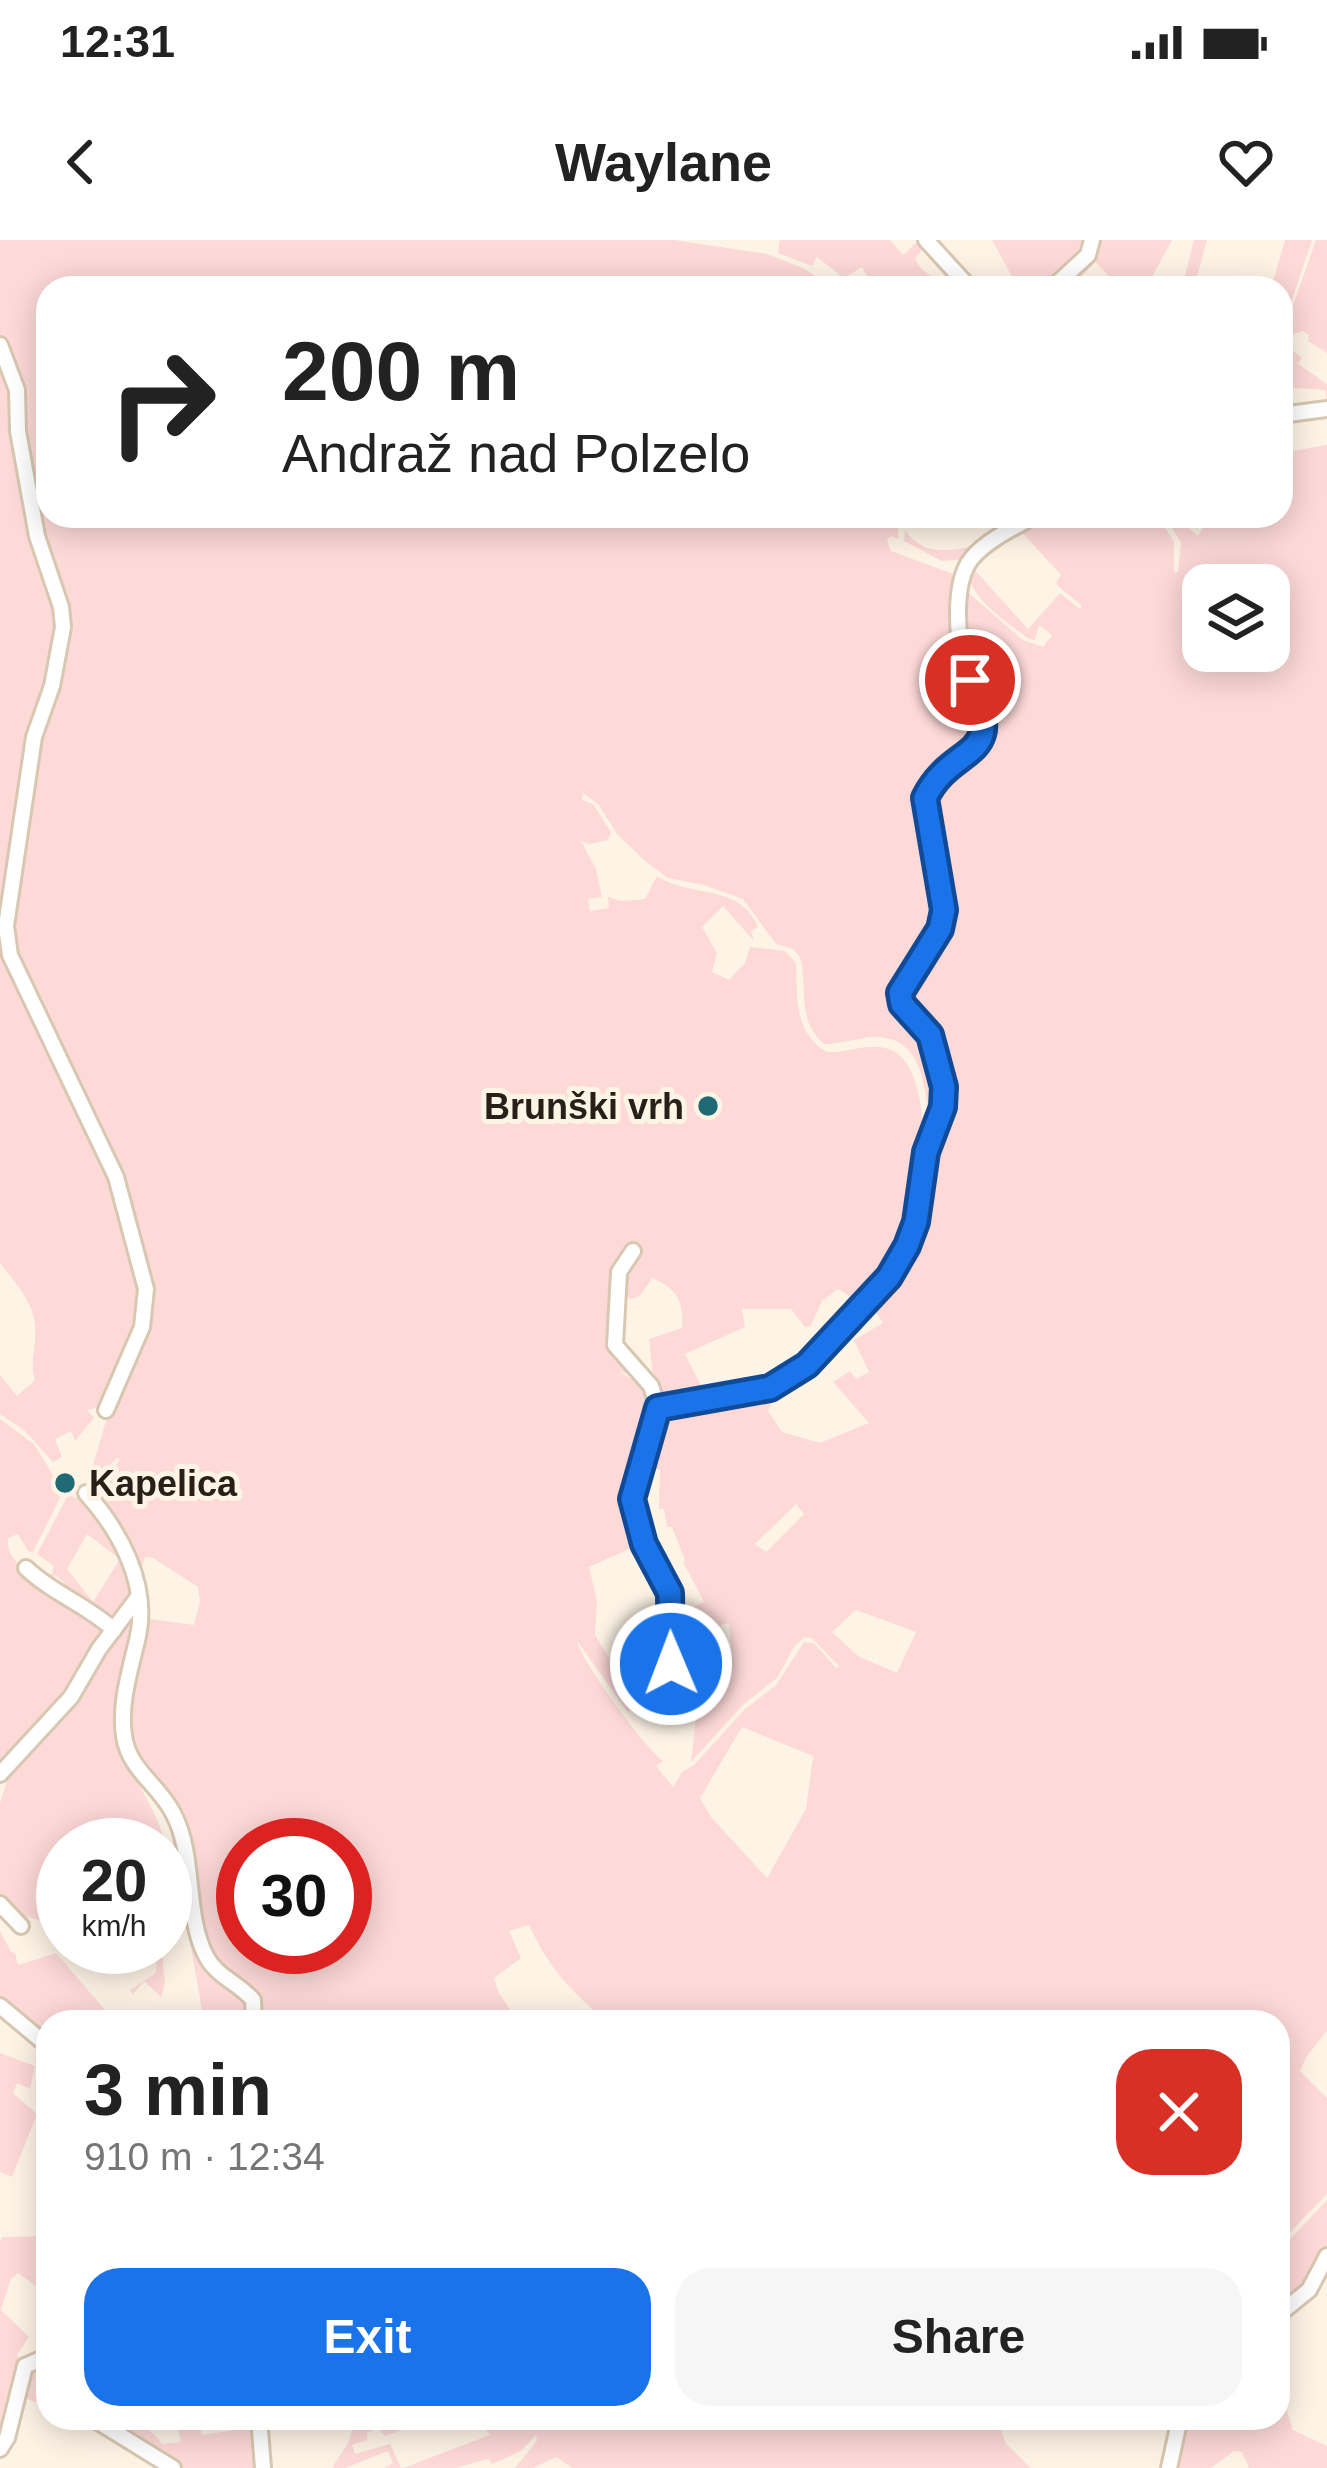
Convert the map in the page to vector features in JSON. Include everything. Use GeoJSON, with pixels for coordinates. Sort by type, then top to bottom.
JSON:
{"type":"FeatureCollection","features":[{"type":"Feature","properties":{"kind":"street"},"geometry":{"type":"LineString","coordinates":[[926,240],[959,276]]}},
{"type":"Feature","properties":{"kind":"street"},"geometry":{"type":"LineString","coordinates":[[1066,276],[1081,263],[1092,240]]}},
{"type":"Feature","properties":{"kind":"street"},"geometry":{"type":"LineString","coordinates":[[0,345],[17,390],[18,431],[37,536],[61,607],[62,627],[52,686],[34,737],[6,926],[10,955],[116,1177],[146,1289],[142,1328],[106,1410]]}},
{"type":"Feature","properties":{"kind":"street"},"geometry":{"type":"LineString","coordinates":[[1293,413],[1327,409]]}},
{"type":"Feature","properties":{"kind":"street"},"geometry":{"type":"LineString","coordinates":[[658,1408],[770,1388],[807,1365],[889,1277],[907,1246],[944,1087],[930,1035],[902,1004],[900,993],[943,921],[944,902],[925,798],[940,776],[981,740],[986,719],[958,649],[963,576],[972,558],[1016,528]]}},
{"type":"Feature","properties":{"kind":"street"},"geometry":{"type":"LineString","coordinates":[[632,1251],[619,1272],[615,1345],[651,1386],[658,1408],[632,1499],[644,1544],[670,1593],[670,1706]]}},
{"type":"Feature","properties":{"kind":"street"},"geometry":{"type":"LineString","coordinates":[[86,1493],[131,1563],[140,1593],[141,1620],[123,1706],[126,1748],[177,1822],[202,1948],[214,1970],[253,2000],[253,2010]]}},
{"type":"Feature","properties":{"kind":"street"},"geometry":{"type":"LineString","coordinates":[[26,1568],[114,1630]]}},
{"type":"Feature","properties":{"kind":"street"},"geometry":{"type":"LineString","coordinates":[[0,1774],[71,1697],[140,1593]]}},
{"type":"Feature","properties":{"kind":"street"},"geometry":{"type":"LineString","coordinates":[[0,1904],[21,1926]]}},
{"type":"Feature","properties":{"kind":"street"},"geometry":{"type":"LineString","coordinates":[[0,2006],[36,2036]]}},
{"type":"Feature","properties":{"kind":"street"},"geometry":{"type":"LineString","coordinates":[[1290,2306],[1310,2290],[1327,2257]]}},
{"type":"Feature","properties":{"kind":"street"},"geometry":{"type":"LineString","coordinates":[[0,2449],[8,2438],[26,2366],[36,2361]]}},
{"type":"Feature","properties":{"kind":"street"},"geometry":{"type":"LineString","coordinates":[[111,2430],[173,2468]]}},
{"type":"Feature","properties":{"kind":"street"},"geometry":{"type":"LineString","coordinates":[[260,2430],[262,2468]]}},
{"type":"Feature","properties":{"kind":"street"},"geometry":{"type":"LineString","coordinates":[[1168,2468],[1177,2430]]}},
{"type":"Feature","properties":{"kind":"shaded area"},"geometry":{"type":"Polygon","coordinates":[[[0,240],[674,240],[767,254],[815,276],[36,276],[36,528],[898,528],[898,539],[891,536],[887,540],[891,551],[956,575],[955,644],[982,717],[979,733],[929,779],[919,801],[941,901],[933,929],[903,972],[896,992],[901,1008],[929,1039],[937,1061],[939,1096],[934,1119],[929,1117],[925,1089],[910,1052],[889,1039],[874,1037],[824,1044],[810,1025],[800,957],[793,949],[776,944],[743,899],[668,878],[646,862],[617,834],[598,804],[583,793],[582,800],[593,804],[611,832],[608,840],[581,841],[596,869],[602,897],[588,899],[590,911],[609,908],[608,897],[645,899],[657,876],[740,904],[758,927],[751,931],[754,941],[723,906],[702,927],[717,953],[712,972],[729,980],[745,963],[750,947],[785,951],[796,963],[800,1013],[808,1035],[827,1052],[891,1050],[905,1062],[921,1107],[923,1165],[911,1235],[863,1304],[838,1289],[822,1301],[811,1326],[805,1327],[791,1309],[742,1309],[745,1327],[685,1354],[708,1399],[671,1401],[669,1405],[640,1381],[619,1372],[637,1382],[652,1406],[633,1489],[640,1544],[589,1567],[597,1601],[595,1635],[638,1705],[628,1712],[577,1641],[615,1703],[663,1761],[656,1766],[673,1787],[744,1710],[776,1685],[804,1642],[814,1643],[839,1666],[812,1638],[804,1637],[777,1678],[744,1704],[691,1762],[698,1700],[679,1695],[684,1651],[691,1651],[691,1628],[697,1624],[691,1608],[704,1602],[683,1562],[672,1527],[667,1527],[664,1509],[659,1509],[660,1470],[640,1467],[657,1412],[771,1390],[791,1380],[794,1384],[783,1390],[768,1411],[782,1432],[820,1443],[869,1423],[833,1382],[850,1371],[856,1379],[869,1372],[854,1340],[883,1323],[872,1306],[914,1239],[924,1170],[941,1131],[947,1100],[943,1055],[936,1038],[905,999],[904,990],[947,921],[927,802],[937,784],[979,748],[989,728],[986,705],[963,648],[965,590],[1023,640],[1043,647],[1052,635],[1039,625],[1035,640],[1029,639],[994,612],[968,577],[972,567],[1028,629],[1060,593],[1080,609],[1082,606],[1058,586],[1061,575],[1018,528],[1165,528],[1174,542],[1174,572],[1178,572],[1181,542],[1172,528],[1188,528],[1198,536],[1202,528],[1293,528],[1293,451],[1327,445],[1327,2031],[1300,2071],[1327,2098],[1327,2194],[1290,2233],[1290,2010],[593,2010],[562,1978],[529,1925],[509,1931],[521,1958],[494,1978],[510,2010],[260,2010],[261,2004],[249,1990],[229,1974],[372,1974],[372,1818],[216,1818],[216,1962],[207,1951],[192,1877],[192,1818],[179,1818],[146,1776],[135,1760],[125,1726],[144,1618],[194,1625],[198,1587],[153,1558],[145,1557],[140,1573],[92,1492],[120,1460],[93,1482],[91,1472],[111,1404],[87,1410],[94,1418],[75,1441],[71,1431],[55,1439],[62,1457],[53,1462],[24,1430],[0,1414],[0,1375],[17,1396],[35,1380],[34,1318],[0,1263],[0,240]],[[652,1278],[641,1295],[631,1299],[620,1294],[607,1306],[615,1354],[636,1357],[648,1378],[653,1378],[649,1339],[682,1328],[682,1311],[673,1291],[652,1278]],[[796,1504],[755,1544],[766,1552],[804,1514],[796,1504]],[[856,1610],[832,1632],[858,1656],[897,1673],[916,1632],[856,1610]],[[729,1623],[701,1629],[698,1675],[722,1692],[732,1659],[729,1623]],[[742,1727],[700,1798],[711,1817],[767,1878],[806,1809],[813,1756],[742,1727]]]}},
{"type":"Feature","properties":{"kind":"shaded area"},"geometry":{"type":"Polygon","coordinates":[[[780,240],[890,240],[903,255],[918,241],[924,247],[915,259],[931,276],[867,276],[862,267],[841,276],[817,257],[812,266],[778,253],[780,240]]]}},
{"type":"Feature","properties":{"kind":"shaded area"},"geometry":{"type":"Polygon","coordinates":[[[992,240],[1088,240],[1063,276],[1012,276],[992,240]]]}},
{"type":"Feature","properties":{"kind":"shaded area"},"geometry":{"type":"Polygon","coordinates":[[[1096,240],[1172,240],[1152,276],[1109,276],[1095,262],[1082,276],[1066,276],[1096,240]]]}},
{"type":"Feature","properties":{"kind":"shaded area"},"geometry":{"type":"Polygon","coordinates":[[[1194,240],[1207,240],[1197,276],[1185,276],[1194,240]]]}},
{"type":"Feature","properties":{"kind":"shaded area"},"geometry":{"type":"Polygon","coordinates":[[[1285,240],[1312,240],[1293,297],[1293,276],[1274,276],[1285,240]]]}},
{"type":"Feature","properties":{"kind":"shaded area"},"geometry":{"type":"Polygon","coordinates":[[[1316,240],[1327,240],[1327,353],[1308,341],[1303,331],[1293,334],[1293,305],[1316,240]]]}},
{"type":"Feature","properties":{"kind":"shaded area"},"geometry":{"type":"Polygon","coordinates":[[[1293,351],[1302,358],[1298,364],[1327,384],[1327,402],[1325,390],[1293,388],[1293,351]]]}},
{"type":"Feature","properties":{"kind":"shaded area"},"geometry":{"type":"Polygon","coordinates":[[[1327,402],[1327,407],[1293,411],[1293,406],[1327,402]]]}},
{"type":"Feature","properties":{"kind":"shaded area"},"geometry":{"type":"Polygon","coordinates":[[[905,530],[928,548],[978,545],[968,559],[942,561],[904,541],[905,530]]]}},
{"type":"Feature","properties":{"kind":"shaded area"},"geometry":{"type":"Polygon","coordinates":[[[0,1419],[34,1444],[63,1492],[33,1552],[18,1534],[8,1538],[11,1554],[36,1588],[42,1586],[109,1627],[73,1686],[0,1767],[0,1419]]]}},
{"type":"Feature","properties":{"kind":"shaded area"},"geometry":{"type":"Polygon","coordinates":[[[68,1495],[87,1502],[117,1544],[136,1587],[129,1605],[115,1621],[57,1589],[65,1583],[51,1577],[54,1566],[37,1554],[68,1495]],[[87,1534],[67,1569],[93,1602],[120,1559],[87,1534]]]}},
{"type":"Feature","properties":{"kind":"shaded area"},"geometry":{"type":"Polygon","coordinates":[[[137,1611],[126,1749],[156,1818],[36,1818],[36,1919],[25,1916],[21,1920],[0,1900],[0,1803],[11,1768],[137,1611]]]}},
{"type":"Feature","properties":{"kind":"shaded area"},"geometry":{"type":"Polygon","coordinates":[[[192,1915],[198,1946],[216,1965],[216,1974],[225,1974],[246,1996],[248,2010],[202,2010],[192,1953],[192,1915]]]}},
{"type":"Feature","properties":{"kind":"shaded area"},"geometry":{"type":"Polygon","coordinates":[[[0,1931],[18,1965],[36,1959],[36,1974],[74,1974],[105,2010],[36,2010],[36,2033],[0,2003],[0,1931]]]}},
{"type":"Feature","properties":{"kind":"shaded area"},"geometry":{"type":"Polygon","coordinates":[[[154,1974],[164,1974],[161,1997],[144,1981],[133,1994],[130,1990],[154,1974]]]}},
{"type":"Feature","properties":{"kind":"shaded area"},"geometry":{"type":"Polygon","coordinates":[[[0,2053],[35,2066],[30,2089],[17,2083],[13,2093],[36,2117],[12,2177],[0,2172],[0,2053]]]}},
{"type":"Feature","properties":{"kind":"shaded area"},"geometry":{"type":"Polygon","coordinates":[[[1327,2200],[1327,2250],[1312,2277],[1290,2298],[1290,2239],[1327,2200]]]}},
{"type":"Feature","properties":{"kind":"shaded area"},"geometry":{"type":"Polygon","coordinates":[[[36,2236],[36,2286],[18,2273],[11,2279],[1,2310],[29,2337],[17,2355],[24,2362],[0,2445],[0,2242],[2,2237],[36,2236]]]}},
{"type":"Feature","properties":{"kind":"shaded area"},"geometry":{"type":"Polygon","coordinates":[[[32,2364],[36,2366],[36,2402],[22,2397],[32,2364]]]}},
{"type":"Feature","properties":{"kind":"shaded area"},"geometry":{"type":"Polygon","coordinates":[[[1290,2421],[1293,2430],[1327,2446],[1327,2468],[1249,2468],[1242,2452],[1234,2451],[1211,2468],[1172,2468],[1180,2430],[1290,2430],[1290,2421]]]}},
{"type":"Feature","properties":{"kind":"shaded area"},"geometry":{"type":"Polygon","coordinates":[[[118,2430],[149,2430],[162,2444],[181,2442],[178,2430],[201,2430],[202,2435],[255,2430],[259,2468],[180,2468],[118,2430]]]}},
{"type":"Feature","properties":{"kind":"shaded area"},"geometry":{"type":"Polygon","coordinates":[[[352,2430],[374,2430],[367,2433],[367,2440],[352,2445],[355,2454],[390,2444],[401,2468],[384,2468],[393,2463],[388,2451],[345,2468],[332,2468],[352,2430]]]}},
{"type":"Feature","properties":{"kind":"shaded area"},"geometry":{"type":"Polygon","coordinates":[[[486,2430],[1001,2430],[1006,2444],[1031,2468],[572,2468],[556,2457],[533,2468],[515,2468],[537,2441],[536,2435],[521,2451],[492,2464],[488,2459],[455,2468],[403,2468],[490,2435],[486,2430]]]}},
{"type":"Feature","properties":{"kind":"place","name":"Brunški vrh"},"geometry":{"type":"Point","coordinates":[708,1106]}},
{"type":"Feature","properties":{"kind":"place","name":"Kapelica"},"geometry":{"type":"Point","coordinates":[65,1483]}},
{"type":"Feature","properties":{"kind":"route"},"geometry":{"type":"LineString","coordinates":[[671,1664],[670,1593],[644,1544],[632,1499],[658,1408],[770,1388],[807,1365],[889,1277],[916,1222],[926,1152],[943,1107],[944,1087],[930,1035],[902,1004],[900,993],[943,921],[944,902],[925,798],[940,776],[981,740],[986,719],[970,680]]}}]}
